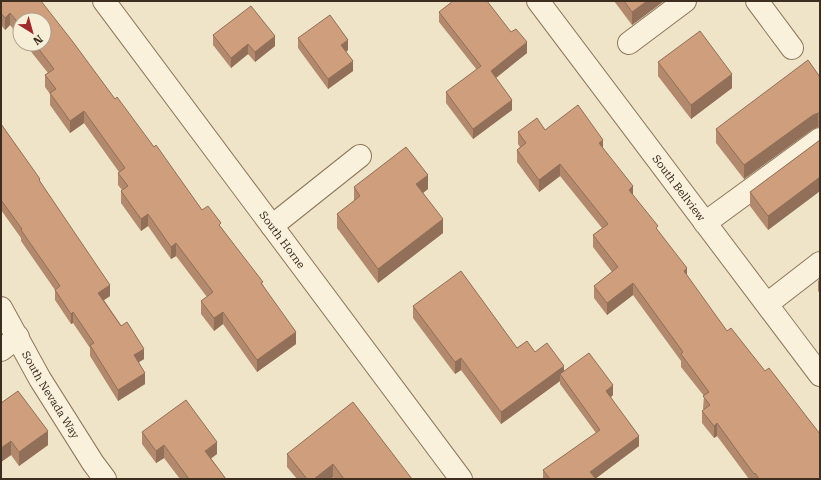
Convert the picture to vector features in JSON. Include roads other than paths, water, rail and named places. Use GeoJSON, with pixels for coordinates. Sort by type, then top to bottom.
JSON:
{"type":"FeatureCollection","features":[{"type":"Feature","properties":{"kind":"street","name":"South Horne"},"geometry":{"type":"LineString","coordinates":[[104,1],[461,479]]}},
{"type":"Feature","properties":{"kind":"street","name":"South Bellview"},"geometry":{"type":"LineString","coordinates":[[538,1],[820,375]]}},
{"type":"Feature","properties":{"kind":"street"},"geometry":{"type":"LineString","coordinates":[[629,43],[685,1]]}},
{"type":"Feature","properties":{"kind":"street"},"geometry":{"type":"LineString","coordinates":[[757,1],[792,48]]}},
{"type":"Feature","properties":{"kind":"street"},"geometry":{"type":"LineString","coordinates":[[705,223],[820,139]]}},
{"type":"Feature","properties":{"kind":"street"},"geometry":{"type":"LineString","coordinates":[[272,226],[360,156]]}},
{"type":"Feature","properties":{"kind":"street"},"geometry":{"type":"LineString","coordinates":[[767,304],[820,263]]}},
{"type":"Feature","properties":{"kind":"street","name":"South Nevada Way"},"geometry":{"type":"LineString","coordinates":[[1,308],[40,379],[93,463],[105,479]]}},
{"type":"Feature","properties":{"kind":"street"},"geometry":{"type":"LineString","coordinates":[[1,350],[18,337]]}}]}
